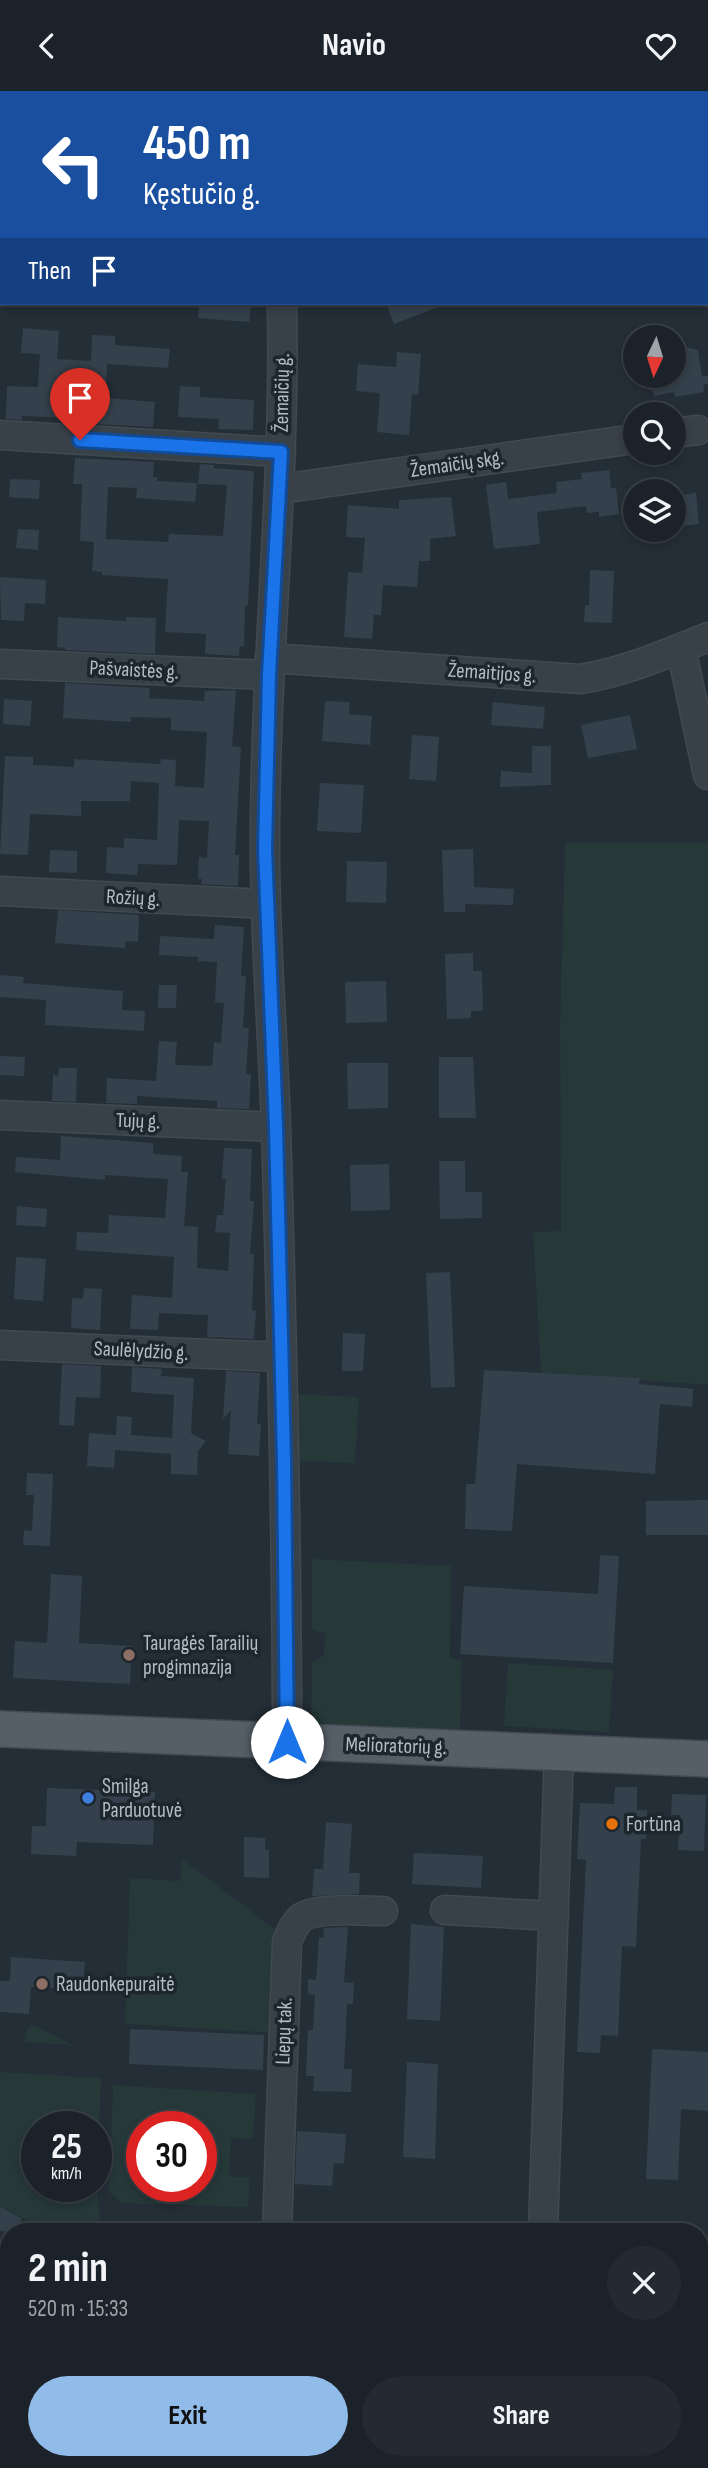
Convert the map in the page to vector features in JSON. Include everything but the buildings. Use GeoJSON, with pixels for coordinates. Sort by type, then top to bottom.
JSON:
{"type":"FeatureCollection","features":[{"type":"Feature","properties":{"kind":"main road","name":"Melioratorių g."},"geometry":{"type":"LineString","coordinates":[[0,1729],[708,1759]]}},
{"type":"Feature","properties":{"kind":"street","name":"Žemaičių g."},"geometry":{"type":"LineString","coordinates":[[282,305],[284,384],[270,666],[266,904],[276,1127],[286,1516],[287,1742]]}},
{"type":"Feature","properties":{"kind":"street"},"geometry":{"type":"LineString","coordinates":[[0,435],[281,452]]}},
{"type":"Feature","properties":{"kind":"street","name":"Žemaičių skg."},"geometry":{"type":"LineString","coordinates":[[280,489],[623,441]]}},
{"type":"Feature","properties":{"kind":"street","name":"Žemaitijos g."},"geometry":{"type":"LineString","coordinates":[[270,666],[580,679],[618,671],[708,637]]}},
{"type":"Feature","properties":{"kind":"street"},"geometry":{"type":"LineString","coordinates":[[681,648],[708,775]]}},
{"type":"Feature","properties":{"kind":"street","name":"Pašvaistės g."},"geometry":{"type":"LineString","coordinates":[[0,664],[270,666]]}},
{"type":"Feature","properties":{"kind":"street","name":"Rožių g."},"geometry":{"type":"LineString","coordinates":[[0,891],[266,904]]}},
{"type":"Feature","properties":{"kind":"street","name":"Tujų g."},"geometry":{"type":"LineString","coordinates":[[0,1115],[276,1127]]}},
{"type":"Feature","properties":{"kind":"street","name":"Saulėlydžio g."},"geometry":{"type":"LineString","coordinates":[[0,1345],[282,1357]]}},
{"type":"Feature","properties":{"kind":"street"},"geometry":{"type":"LineString","coordinates":[[543,2223],[559,1752]]}},
{"type":"Feature","properties":{"kind":"street","name":"Liepų tak."},"geometry":{"type":"LineString","coordinates":[[276,2223],[287,1942],[293,1928],[303,1916],[315,1912],[383,1910]]}},
{"type":"Feature","properties":{"kind":"street"},"geometry":{"type":"LineString","coordinates":[[445,1910],[554,1916]]}},
{"type":"Feature","properties":{"kind":"shaded area"},"geometry":{"type":"Polygon","coordinates":[[[565,843],[708,843],[708,1385],[541,1373],[533,1232],[561,1231],[560,1027],[565,843]]]}},
{"type":"Feature","properties":{"kind":"shaded area"},"geometry":{"type":"Polygon","coordinates":[[[296,1394],[359,1397],[355,1463],[299,1461],[296,1394]]]}},
{"type":"Feature","properties":{"kind":"shaded area"},"geometry":{"type":"Polygon","coordinates":[[[312,1559],[451,1566],[450,1658],[462,1660],[460,1731],[311,1726],[312,1663],[324,1655],[325,1634],[312,1629],[312,1559]]]}},
{"type":"Feature","properties":{"kind":"shaded area"},"geometry":{"type":"Polygon","coordinates":[[[508,1663],[613,1670],[609,1732],[504,1726],[508,1663]]]}},
{"type":"Feature","properties":{"kind":"shaded area"},"geometry":{"type":"Polygon","coordinates":[[[182,1859],[284,1936],[278,2033],[125,2024],[130,1878],[180,1881],[182,1859]]]}},
{"type":"Feature","properties":{"kind":"shaded area"},"geometry":{"type":"Polygon","coordinates":[[[33,2025],[73,2045],[25,2042],[27,2028],[33,2025]]]}},
{"type":"Feature","properties":{"kind":"shaded area"},"geometry":{"type":"Polygon","coordinates":[[[0,2072],[101,2078],[100,2111],[21,2111],[21,2202],[98,2202],[100,2223],[30,2223],[0,2205],[0,2072]]]}},
{"type":"Feature","properties":{"kind":"shaded area"},"geometry":{"type":"Polygon","coordinates":[[[113,2085],[256,2094],[253,2139],[231,2138],[229,2176],[250,2178],[248,2207],[122,2203],[112,2194],[113,2085]]]}},
{"type":"Feature","properties":{"kind":"place","name":"Tauragės Tarailių progimnazija"},"geometry":{"type":"Point","coordinates":[129,1655]}},
{"type":"Feature","properties":{"kind":"place","name":"Smilga Parduotuvė"},"geometry":{"type":"Point","coordinates":[88,1798]}},
{"type":"Feature","properties":{"kind":"place","name":"Fortūna"},"geometry":{"type":"Point","coordinates":[612,1824]}},
{"type":"Feature","properties":{"kind":"place","name":"Raudonkepuraitė"},"geometry":{"type":"Point","coordinates":[42,1984]}},
{"type":"Feature","properties":{"kind":"route"},"geometry":{"type":"LineString","coordinates":[[80,440],[281,452],[269,675],[265,849],[276,1127],[286,1530],[287,1742]]}}]}
